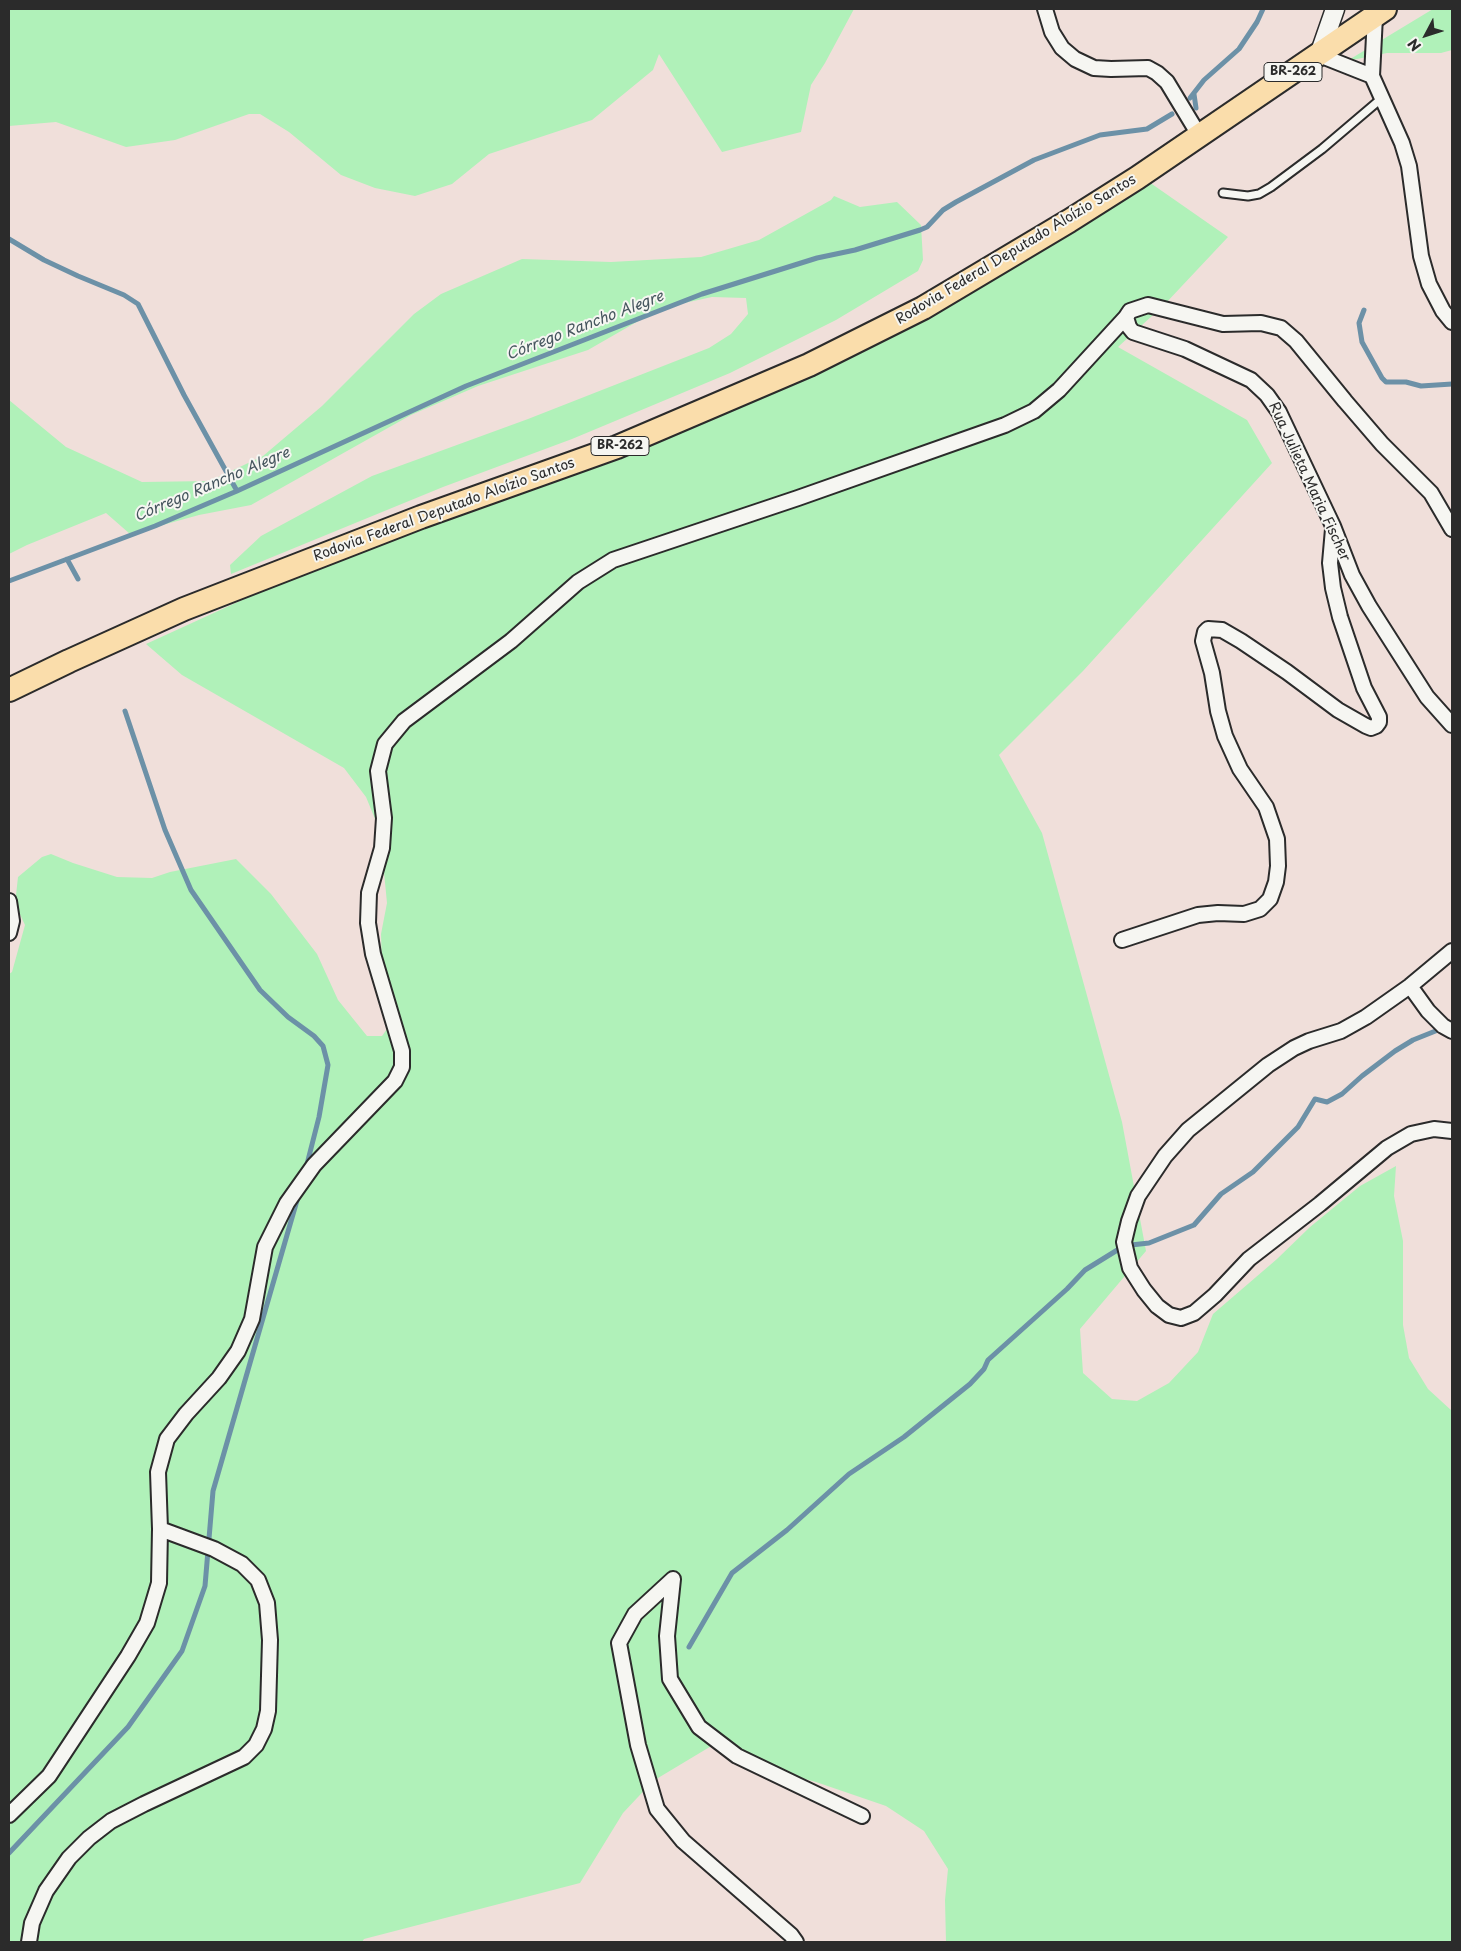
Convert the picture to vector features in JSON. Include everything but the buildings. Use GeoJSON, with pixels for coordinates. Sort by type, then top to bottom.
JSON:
{"type":"FeatureCollection","features":[{"type":"Feature","properties":{"kind":"highway","name":"Rodovia Federal Deputado Aloízio Santos"},"geometry":{"type":"LineString","coordinates":[[9,690],[184,609],[421,517],[616,447],[809,365],[923,308],[1069,221],[1137,178],[1380,12]]}},
{"type":"Feature","properties":{"kind":"street"},"geometry":{"type":"LineString","coordinates":[[1045,9],[1052,32],[1062,48],[1075,59],[1094,68],[1111,70],[1148,68],[1157,72],[1167,82],[1199,135]]}},
{"type":"Feature","properties":{"kind":"street"},"geometry":{"type":"LineString","coordinates":[[1335,9],[1319,55],[1372,76]]}},
{"type":"Feature","properties":{"kind":"street"},"geometry":{"type":"LineString","coordinates":[[1380,12],[1372,76],[1402,144],[1409,166],[1421,256],[1429,284],[1448,308],[1452,322]]}},
{"type":"Feature","properties":{"kind":"street"},"geometry":{"type":"LineString","coordinates":[[9,1815],[49,1776],[128,1656],[147,1622],[159,1583],[158,1472],[167,1439],[238,1351],[252,1319],[265,1247],[287,1203],[314,1165],[394,1081],[402,1067],[402,1051],[373,954],[368,924],[369,893],[382,848],[384,818],[378,771],[385,744],[404,721],[511,641],[578,582],[613,560],[808,494],[1012,421],[1034,410],[1059,390],[1130,311],[1148,304],[1223,324],[1261,323],[1281,328],[1296,341],[1344,401],[1382,444],[1431,493],[1452,529]]}},
{"type":"Feature","properties":{"kind":"street","name":"Rua Julieta Maria Fischer"},"geometry":{"type":"LineString","coordinates":[[1126,317],[1129,327],[1133,332],[1185,349],[1252,380],[1267,395],[1278,412],[1333,526],[1352,575],[1369,606],[1427,697],[1452,725]]}},
{"type":"Feature","properties":{"kind":"street"},"geometry":{"type":"LineString","coordinates":[[1122,940],[1198,915],[1218,913],[1244,914],[1260,909],[1270,899],[1276,882],[1278,866],[1277,839],[1266,807],[1240,769],[1225,736],[1218,711],[1212,673],[1203,641],[1205,632],[1208,629],[1222,630],[1241,641],[1338,710],[1366,726],[1371,728],[1379,722],[1379,717],[1364,688],[1340,617],[1333,588],[1330,564],[1333,526]]}},
{"type":"Feature","properties":{"kind":"street"},"geometry":{"type":"LineString","coordinates":[[9,901],[12,921],[9,933]]}},
{"type":"Feature","properties":{"kind":"street"},"geometry":{"type":"LineString","coordinates":[[1452,951],[1410,986],[1366,1017],[1341,1031],[1308,1041],[1268,1065],[1188,1130],[1165,1156],[1138,1196],[1124,1242],[1130,1268],[1157,1306],[1169,1315],[1181,1318],[1194,1312],[1215,1295],[1249,1259],[1320,1204],[1387,1148],[1411,1134],[1434,1129],[1452,1131]]}},
{"type":"Feature","properties":{"kind":"street"},"geometry":{"type":"LineString","coordinates":[[1410,986],[1428,1011],[1443,1026],[1452,1031]]}},
{"type":"Feature","properties":{"kind":"street"},"geometry":{"type":"LineString","coordinates":[[29,1942],[32,1923],[46,1891],[69,1858],[89,1838],[111,1821],[244,1757],[256,1745],[264,1729],[268,1710],[270,1640],[268,1603],[258,1580],[242,1564],[214,1549],[160,1529]]}},
{"type":"Feature","properties":{"kind":"street"},"geometry":{"type":"LineString","coordinates":[[796,1942],[682,1841],[657,1809],[638,1745],[619,1643],[635,1614],[673,1579],[667,1636],[670,1679],[699,1727],[737,1756],[862,1816]]}},
{"type":"Feature","properties":{"kind":"lane"},"geometry":{"type":"LineString","coordinates":[[1223,193],[1248,196],[1259,194],[1271,187],[1322,149],[1382,98]]}},
{"type":"Feature","properties":{"kind":"green space"},"geometry":{"type":"Polygon","coordinates":[[[9,9],[854,9],[811,85],[801,132],[722,152],[659,54],[653,70],[592,120],[489,154],[452,184],[415,196],[375,188],[341,175],[289,132],[260,114],[249,114],[175,140],[126,147],[56,122],[9,126],[9,9]]]}},
{"type":"Feature","properties":{"kind":"green space"},"geometry":{"type":"Polygon","coordinates":[[[1433,9],[1452,9],[1452,50],[1441,53],[1387,53],[1347,61],[1433,9]]]}},
{"type":"Feature","properties":{"kind":"green space"},"geometry":{"type":"Polygon","coordinates":[[[1149,182],[1228,237],[1165,304],[1118,347],[1247,420],[1272,463],[1083,671],[999,755],[1042,833],[1122,1122],[1146,1251],[1080,1329],[1083,1373],[1112,1399],[1137,1401],[1169,1383],[1198,1352],[1213,1314],[1277,1259],[1310,1227],[1360,1186],[1396,1166],[1394,1196],[1403,1241],[1403,1325],[1409,1358],[1428,1389],[1452,1411],[1452,1942],[946,1942],[945,1900],[948,1869],[924,1831],[886,1806],[816,1782],[768,1769],[718,1742],[653,1781],[623,1813],[580,1883],[364,1939],[362,1942],[9,1942],[9,974],[12,972],[25,925],[15,904],[18,877],[42,857],[51,854],[117,877],[152,878],[170,872],[236,859],[271,894],[317,954],[338,1000],[367,1036],[382,1036],[392,1022],[382,967],[381,934],[387,903],[380,831],[366,797],[344,768],[182,675],[146,644],[253,595],[458,513],[599,461],[1149,182]]]}},
{"type":"Feature","properties":{"kind":"green space"},"geometry":{"type":"Polygon","coordinates":[[[834,196],[860,207],[897,202],[921,225],[923,260],[918,271],[836,320],[730,373],[572,439],[443,487],[231,574],[230,565],[261,536],[372,476],[528,419],[709,348],[731,334],[748,314],[746,298],[712,297],[661,308],[588,350],[478,386],[411,415],[251,505],[199,515],[130,534],[106,513],[9,554],[9,400],[66,447],[142,482],[210,481],[263,456],[322,406],[414,314],[441,294],[522,259],[611,262],[701,257],[759,240],[831,200],[834,196]]]}},
{"type":"Feature","properties":{"kind":"waterway","name":"Córrego Rancho Alegre"},"geometry":{"type":"LineString","coordinates":[[1190,98],[1204,80],[1239,49],[1257,22],[1263,9]]}},
{"type":"Feature","properties":{"kind":"waterway"},"geometry":{"type":"LineString","coordinates":[[1194,94],[1196,108]]}},
{"type":"Feature","properties":{"kind":"waterway","name":"Córrego Rancho Alegre"},"geometry":{"type":"LineString","coordinates":[[9,581],[155,526],[237,491],[466,386],[702,294],[817,258],[855,250],[920,230],[927,227],[943,210],[956,202],[1034,160],[1100,135],[1147,129],[1172,114]]}},
{"type":"Feature","properties":{"kind":"waterway"},"geometry":{"type":"LineString","coordinates":[[9,239],[44,260],[124,295],[138,304],[184,395],[237,491]]}},
{"type":"Feature","properties":{"kind":"waterway"},"geometry":{"type":"LineString","coordinates":[[1364,310],[1359,323],[1362,342],[1386,382],[1406,382],[1421,386],[1452,384]]}},
{"type":"Feature","properties":{"kind":"waterway"},"geometry":{"type":"LineString","coordinates":[[67,559],[78,579]]}},
{"type":"Feature","properties":{"kind":"waterway"},"geometry":{"type":"LineString","coordinates":[[125,711],[165,830],[191,890],[260,990],[288,1017],[314,1036],[323,1046],[328,1065],[319,1117],[306,1168]]}},
{"type":"Feature","properties":{"kind":"waterway"},"geometry":{"type":"LineString","coordinates":[[689,1647],[732,1573],[787,1530],[849,1474],[904,1437],[970,1384],[984,1369],[988,1360],[1067,1289],[1085,1270],[1119,1249],[1131,1245],[1149,1243],[1194,1225],[1221,1194],[1253,1172],[1298,1127],[1315,1099],[1327,1102],[1342,1094],[1395,1051],[1413,1040],[1443,1028]]}},
{"type":"Feature","properties":{"kind":"waterway"},"geometry":{"type":"LineString","coordinates":[[9,1853],[128,1727],[182,1651],[205,1586],[213,1491],[298,1197]]}}]}
